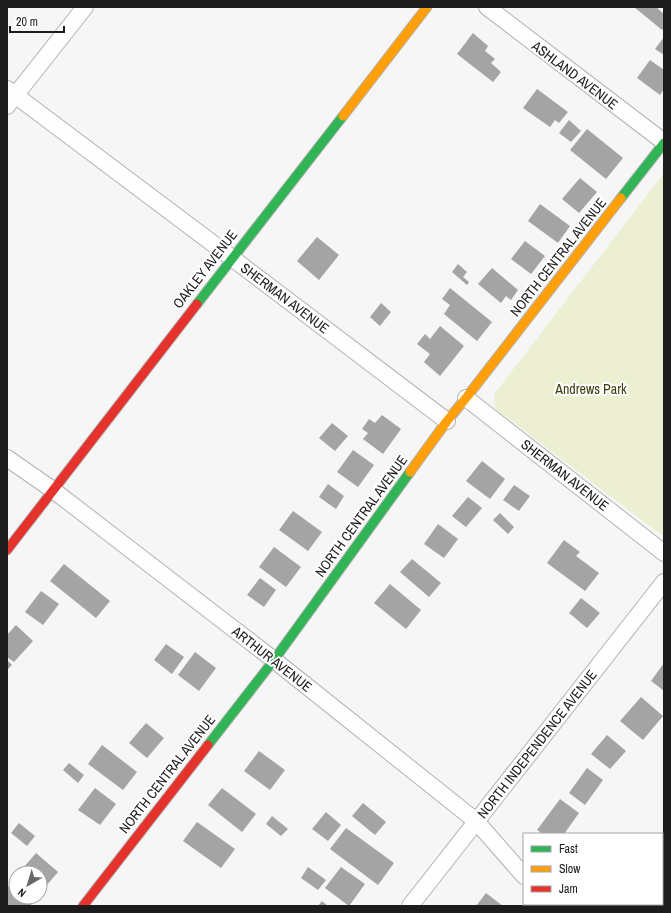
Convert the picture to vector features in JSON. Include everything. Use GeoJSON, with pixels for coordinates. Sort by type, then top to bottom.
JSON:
{"type":"FeatureCollection","features":[{"type":"Feature","properties":{"kind":"main road","name":"OAKLEY AVENUE"},"geometry":{"type":"LineString","coordinates":[[7,550],[427,7]]}},
{"type":"Feature","properties":{"kind":"main road","name":"NORTH CENTRAL AVENUE"},"geometry":{"type":"LineString","coordinates":[[83,906],[274,660],[447,422],[664,143]]}},
{"type":"Feature","properties":{"kind":"street"},"geometry":{"type":"LineString","coordinates":[[10,97],[85,7]]}},
{"type":"Feature","properties":{"kind":"street","name":"ASHLAND AVENUE"},"geometry":{"type":"LineString","coordinates":[[487,7],[664,143]]}},
{"type":"Feature","properties":{"kind":"street","name":"SHERMAN AVENUE"},"geometry":{"type":"LineString","coordinates":[[10,97],[232,258],[447,422]]}},
{"type":"Feature","properties":{"kind":"street","name":"SHERMAN AVENUE"},"geometry":{"type":"LineString","coordinates":[[466,398],[664,553]]}},
{"type":"Feature","properties":{"kind":"street","name":"ARTHUR AVENUE"},"geometry":{"type":"LineString","coordinates":[[7,458],[53,490],[274,660],[476,821],[523,875]]}},
{"type":"Feature","properties":{"kind":"street","name":"NORTH INDEPENDENCE AVENUE"},"geometry":{"type":"LineString","coordinates":[[410,906],[664,582]]}},
{"type":"Feature","properties":{"kind":"green space","name":"Andrews Park"},"geometry":{"type":"Polygon","coordinates":[[[664,173],[664,537],[496,409],[494,402],[495,393],[664,173]]]}},
{"type":"Feature","properties":{"kind":"building"},"geometry":{"type":"Polygon","coordinates":[[[634,7],[656,7],[664,14],[664,28],[662,30],[634,7]]]}},
{"type":"Feature","properties":{"kind":"building"},"geometry":{"type":"Polygon","coordinates":[[[473,33],[488,46],[485,51],[495,59],[491,63],[501,72],[493,82],[457,54],[473,33]]]}},
{"type":"Feature","properties":{"kind":"building"},"geometry":{"type":"Polygon","coordinates":[[[664,37],[664,55],[655,49],[664,37]]]}},
{"type":"Feature","properties":{"kind":"building"},"geometry":{"type":"Polygon","coordinates":[[[650,60],[664,70],[664,89],[660,95],[637,78],[650,60]]]}},
{"type":"Feature","properties":{"kind":"building"},"geometry":{"type":"Polygon","coordinates":[[[537,89],[568,112],[559,123],[555,120],[550,127],[523,108],[537,89]]]}},
{"type":"Feature","properties":{"kind":"building"},"geometry":{"type":"Polygon","coordinates":[[[569,120],[581,131],[571,142],[559,133],[569,120]]]}},
{"type":"Feature","properties":{"kind":"building"},"geometry":{"type":"Polygon","coordinates":[[[587,129],[623,158],[606,179],[570,150],[587,129]]]}},
{"type":"Feature","properties":{"kind":"building"},"geometry":{"type":"Polygon","coordinates":[[[580,178],[597,192],[579,213],[562,199],[580,178]]]}},
{"type":"Feature","properties":{"kind":"building"},"geometry":{"type":"Polygon","coordinates":[[[540,204],[570,226],[558,243],[528,221],[540,204]]]}},
{"type":"Feature","properties":{"kind":"building"},"geometry":{"type":"Polygon","coordinates":[[[317,237],[339,255],[319,280],[297,261],[317,237]]]}},
{"type":"Feature","properties":{"kind":"building"},"geometry":{"type":"Polygon","coordinates":[[[525,241],[545,256],[531,274],[511,259],[525,241]]]}},
{"type":"Feature","properties":{"kind":"building"},"geometry":{"type":"Polygon","coordinates":[[[458,264],[467,272],[463,277],[469,282],[467,285],[452,272],[458,264]]]}},
{"type":"Feature","properties":{"kind":"building"},"geometry":{"type":"Polygon","coordinates":[[[492,268],[518,290],[511,300],[506,296],[501,303],[478,284],[492,268]]]}},
{"type":"Feature","properties":{"kind":"building"},"geometry":{"type":"Polygon","coordinates":[[[450,288],[492,322],[477,341],[444,314],[450,305],[442,299],[450,288]]]}},
{"type":"Feature","properties":{"kind":"building"},"geometry":{"type":"Polygon","coordinates":[[[381,303],[391,312],[380,326],[370,317],[381,303]]]}},
{"type":"Feature","properties":{"kind":"building"},"geometry":{"type":"Polygon","coordinates":[[[440,326],[464,346],[440,376],[424,362],[430,354],[417,344],[425,334],[430,339],[440,326]]]}},
{"type":"Feature","properties":{"kind":"building"},"geometry":{"type":"Polygon","coordinates":[[[382,415],[401,429],[383,454],[363,439],[368,433],[362,429],[369,419],[375,423],[382,415]]]}},
{"type":"Feature","properties":{"kind":"building"},"geometry":{"type":"Polygon","coordinates":[[[332,423],[348,436],[335,451],[319,438],[332,423]]]}},
{"type":"Feature","properties":{"kind":"building"},"geometry":{"type":"Polygon","coordinates":[[[353,450],[374,465],[358,487],[337,472],[353,450]]]}},
{"type":"Feature","properties":{"kind":"building"},"geometry":{"type":"Polygon","coordinates":[[[482,461],[505,479],[490,499],[466,481],[482,461]]]}},
{"type":"Feature","properties":{"kind":"building"},"geometry":{"type":"Polygon","coordinates":[[[328,484],[344,496],[336,509],[319,497],[328,484]]]}},
{"type":"Feature","properties":{"kind":"building"},"geometry":{"type":"Polygon","coordinates":[[[514,485],[530,496],[519,511],[503,500],[514,485]]]}},
{"type":"Feature","properties":{"kind":"building"},"geometry":{"type":"Polygon","coordinates":[[[468,497],[482,508],[466,527],[452,516],[468,497]]]}},
{"type":"Feature","properties":{"kind":"building"},"geometry":{"type":"Polygon","coordinates":[[[293,511],[322,532],[308,551],[279,530],[293,511]]]}},
{"type":"Feature","properties":{"kind":"building"},"geometry":{"type":"Polygon","coordinates":[[[500,513],[514,527],[508,534],[493,520],[500,513]]]}},
{"type":"Feature","properties":{"kind":"building"},"geometry":{"type":"Polygon","coordinates":[[[438,524],[458,539],[444,558],[424,544],[438,524]]]}},
{"type":"Feature","properties":{"kind":"building"},"geometry":{"type":"Polygon","coordinates":[[[564,540],[580,552],[576,556],[599,573],[585,591],[547,563],[564,540]]]}},
{"type":"Feature","properties":{"kind":"building"},"geometry":{"type":"Polygon","coordinates":[[[274,547],[301,567],[286,587],[259,567],[274,547]]]}},
{"type":"Feature","properties":{"kind":"building"},"geometry":{"type":"Polygon","coordinates":[[[412,559],[441,583],[429,597],[400,572],[412,559]]]}},
{"type":"Feature","properties":{"kind":"building"},"geometry":{"type":"Polygon","coordinates":[[[64,564],[110,601],[96,618],[50,581],[64,564]]]}},
{"type":"Feature","properties":{"kind":"building"},"geometry":{"type":"Polygon","coordinates":[[[260,578],[276,590],[264,607],[247,595],[260,578]]]}},
{"type":"Feature","properties":{"kind":"building"},"geometry":{"type":"Polygon","coordinates":[[[390,584],[421,610],[406,629],[374,603],[390,584]]]}},
{"type":"Feature","properties":{"kind":"building"},"geometry":{"type":"Polygon","coordinates":[[[41,591],[59,604],[43,625],[25,612],[41,591]]]}},
{"type":"Feature","properties":{"kind":"building"},"geometry":{"type":"Polygon","coordinates":[[[581,598],[600,613],[587,628],[569,613],[581,598]]]}},
{"type":"Feature","properties":{"kind":"building"},"geometry":{"type":"Polygon","coordinates":[[[16,625],[33,641],[14,662],[7,657],[7,635],[16,625]]]}},
{"type":"Feature","properties":{"kind":"building"},"geometry":{"type":"Polygon","coordinates":[[[166,644],[184,657],[172,674],[154,660],[166,644]]]}},
{"type":"Feature","properties":{"kind":"building"},"geometry":{"type":"Polygon","coordinates":[[[195,652],[216,668],[199,691],[178,675],[195,652]]]}},
{"type":"Feature","properties":{"kind":"building"},"geometry":{"type":"Polygon","coordinates":[[[7,660],[12,665],[7,670],[7,660]]]}},
{"type":"Feature","properties":{"kind":"building"},"geometry":{"type":"Polygon","coordinates":[[[664,663],[664,691],[651,681],[664,663]]]}},
{"type":"Feature","properties":{"kind":"building"},"geometry":{"type":"Polygon","coordinates":[[[641,697],[663,716],[643,740],[620,721],[641,697]]]}},
{"type":"Feature","properties":{"kind":"building"},"geometry":{"type":"Polygon","coordinates":[[[146,723],[164,738],[147,758],[129,743],[146,723]]]}},
{"type":"Feature","properties":{"kind":"building"},"geometry":{"type":"Polygon","coordinates":[[[607,735],[626,751],[610,769],[591,754],[607,735]]]}},
{"type":"Feature","properties":{"kind":"building"},"geometry":{"type":"Polygon","coordinates":[[[102,745],[137,772],[123,790],[88,764],[102,745]]]}},
{"type":"Feature","properties":{"kind":"building"},"geometry":{"type":"Polygon","coordinates":[[[259,751],[285,770],[270,790],[244,771],[259,751]]]}},
{"type":"Feature","properties":{"kind":"building"},"geometry":{"type":"Polygon","coordinates":[[[69,763],[84,775],[78,783],[63,770],[69,763]]]}},
{"type":"Feature","properties":{"kind":"building"},"geometry":{"type":"Polygon","coordinates":[[[587,768],[603,780],[585,805],[569,793],[587,768]]]}},
{"type":"Feature","properties":{"kind":"building"},"geometry":{"type":"Polygon","coordinates":[[[95,788],[116,804],[100,825],[78,810],[95,788]]]}},
{"type":"Feature","properties":{"kind":"building"},"geometry":{"type":"Polygon","coordinates":[[[222,788],[256,814],[242,832],[208,805],[222,788]]]}},
{"type":"Feature","properties":{"kind":"building"},"geometry":{"type":"Polygon","coordinates":[[[560,799],[579,813],[565,833],[542,833],[537,830],[560,799]]]}},
{"type":"Feature","properties":{"kind":"building"},"geometry":{"type":"Polygon","coordinates":[[[363,803],[386,822],[375,835],[352,816],[363,803]]]}},
{"type":"Feature","properties":{"kind":"building"},"geometry":{"type":"Polygon","coordinates":[[[326,812],[341,825],[328,841],[312,829],[326,812]]]}},
{"type":"Feature","properties":{"kind":"building"},"geometry":{"type":"Polygon","coordinates":[[[272,816],[288,829],[281,836],[266,824],[272,816]]]}},
{"type":"Feature","properties":{"kind":"building"},"geometry":{"type":"Polygon","coordinates":[[[197,822],[235,849],[221,868],[183,841],[197,822]]]}},
{"type":"Feature","properties":{"kind":"building"},"geometry":{"type":"Polygon","coordinates":[[[19,823],[35,836],[27,846],[11,833],[19,823]]]}},
{"type":"Feature","properties":{"kind":"building"},"geometry":{"type":"Polygon","coordinates":[[[346,828],[394,863],[378,885],[330,849],[346,828]]]}},
{"type":"Feature","properties":{"kind":"building"},"geometry":{"type":"Polygon","coordinates":[[[36,853],[58,872],[48,884],[48,865],[26,865],[36,853]]]}},
{"type":"Feature","properties":{"kind":"building"},"geometry":{"type":"Polygon","coordinates":[[[308,867],[326,880],[318,890],[301,878],[308,867]]]}},
{"type":"Feature","properties":{"kind":"building"},"geometry":{"type":"Polygon","coordinates":[[[341,867],[365,884],[349,906],[325,888],[341,867]]]}},
{"type":"Feature","properties":{"kind":"building"},"geometry":{"type":"Polygon","coordinates":[[[7,887],[8,905],[33,906],[7,906],[7,887]]]}},
{"type":"Feature","properties":{"kind":"building"},"geometry":{"type":"Polygon","coordinates":[[[664,891],[664,906],[632,906],[663,905],[664,891]]]}},
{"type":"Feature","properties":{"kind":"building"},"geometry":{"type":"Polygon","coordinates":[[[486,893],[503,906],[476,906],[486,893]]]}},
{"type":"Feature","properties":{"kind":"building"},"geometry":{"type":"Polygon","coordinates":[[[322,901],[328,906],[318,906],[322,901]]]}},
{"type":"Feature","properties":{"kind":"traffic: fast"},"geometry":{"type":"LineString","coordinates":[[197,304],[343,116]]}},
{"type":"Feature","properties":{"kind":"traffic: fast"},"geometry":{"type":"LineString","coordinates":[[621,198],[664,143]]}},
{"type":"Feature","properties":{"kind":"traffic: fast"},"geometry":{"type":"LineString","coordinates":[[208,745],[274,660],[410,472]]}},
{"type":"Feature","properties":{"kind":"traffic: slow"},"geometry":{"type":"LineString","coordinates":[[343,116],[427,7]]}},
{"type":"Feature","properties":{"kind":"traffic: slow"},"geometry":{"type":"LineString","coordinates":[[410,472],[447,421],[621,198]]}},
{"type":"Feature","properties":{"kind":"traffic: jam"},"geometry":{"type":"LineString","coordinates":[[7,550],[197,304]]}},
{"type":"Feature","properties":{"kind":"traffic: jam"},"geometry":{"type":"LineString","coordinates":[[83,906],[208,745]]}}]}
